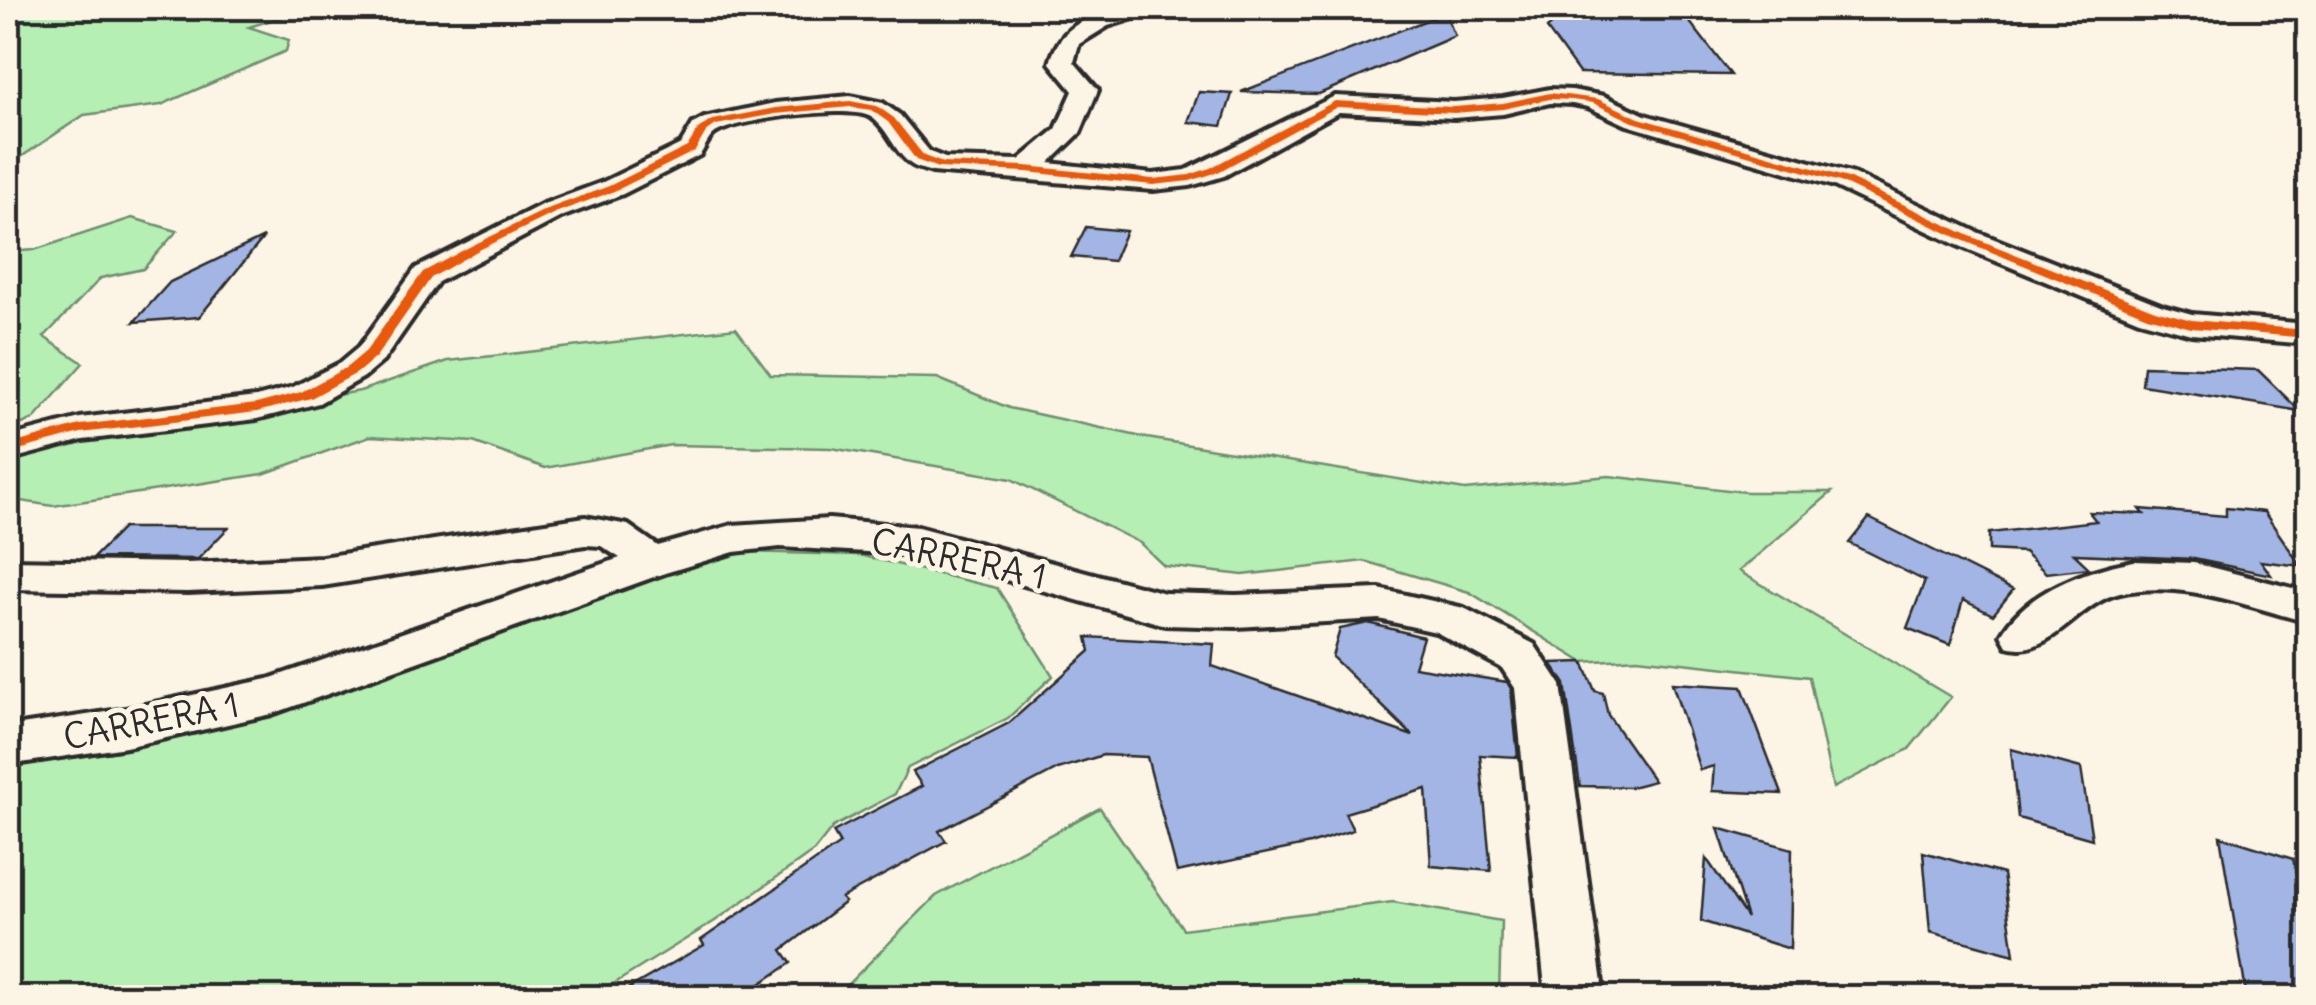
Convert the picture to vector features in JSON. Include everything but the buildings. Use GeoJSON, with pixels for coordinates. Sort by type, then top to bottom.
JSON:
{"type":"FeatureCollection","features":[{"type":"Feature","properties":{"kind":"street"},"geometry":{"type":"LineString","coordinates":[[1026,169],[1066,133],[1086,90],[1062,63],[1068,40],[1100,20],[1142,8]]}},
{"type":"Feature","properties":{"kind":"street"},"geometry":{"type":"LineString","coordinates":[[8,449],[80,428],[257,408],[306,395],[352,370],[371,354],[426,275],[551,211],[613,188],[675,157],[690,149],[702,130],[732,117],[850,104],[874,108],[891,120],[920,158],[942,166],[1026,169],[1153,182],[1190,178],[1214,170],[1336,104],[1454,110],[1572,97],[1595,100],[1636,120],[1844,180],[1966,238],[2151,314],[2191,324],[2308,334]]}},
{"type":"Feature","properties":{"kind":"street"},"geometry":{"type":"LineString","coordinates":[[8,574],[106,578],[304,574],[588,531],[625,537],[650,564]]}},
{"type":"Feature","properties":{"kind":"street","name":"CARRERA 1"},"geometry":{"type":"LineString","coordinates":[[8,746],[126,728],[272,696],[732,539],[829,533],[918,541],[1164,609],[1236,611],[1379,604],[1448,619],[1518,656],[1538,685],[1575,998]]}},
{"type":"Feature","properties":{"kind":"street"},"geometry":{"type":"LineString","coordinates":[[2023,635],[2078,592],[2113,579],[2153,574],[2254,592],[2308,607]]}},
{"type":"Feature","properties":{"kind":"green space"},"geometry":{"type":"Polygon","coordinates":[[[8,8],[310,8],[249,27],[289,40],[286,51],[161,105],[84,115],[8,162],[8,8]]]}},
{"type":"Feature","properties":{"kind":"green space"},"geometry":{"type":"Polygon","coordinates":[[[132,218],[177,231],[143,269],[101,278],[44,337],[83,363],[34,419],[8,430],[8,252],[34,250],[132,218]]]}},
{"type":"Feature","properties":{"kind":"green space"},"geometry":{"type":"Polygon","coordinates":[[[736,328],[771,375],[937,378],[1009,408],[1147,438],[1465,490],[1609,476],[1745,492],[1832,492],[1739,571],[1951,697],[1909,749],[1833,788],[1809,677],[1637,658],[1583,662],[1469,592],[1364,561],[1243,575],[1164,566],[1140,543],[1011,479],[831,448],[671,445],[545,468],[473,442],[370,436],[263,474],[53,506],[8,499],[8,456],[12,453],[360,391],[448,361],[736,328]]]}},
{"type":"Feature","properties":{"kind":"green space"},"geometry":{"type":"Polygon","coordinates":[[[745,552],[859,555],[997,588],[1053,676],[1008,718],[908,768],[895,794],[833,827],[814,851],[715,921],[615,983],[582,997],[8,998],[8,767],[132,749],[271,713],[660,577],[745,552]]]}},
{"type":"Feature","properties":{"kind":"green space"},"geometry":{"type":"Polygon","coordinates":[[[1100,808],[1183,929],[1393,902],[1501,921],[1499,997],[835,997],[936,896],[1100,808]]]}},
{"type":"Feature","properties":{"kind":"cycle path"},"geometry":{"type":"LineString","coordinates":[[8,449],[80,429],[257,408],[306,395],[352,370],[371,354],[427,275],[473,249],[691,149],[702,130],[713,123],[775,111],[850,104],[874,108],[891,120],[920,158],[942,166],[1026,169],[1153,182],[1190,178],[1214,170],[1335,104],[1454,110],[1503,106],[1550,96],[1572,97],[1595,101],[1636,120],[1844,180],[1966,238],[2151,313],[2191,324],[2308,334]]}}]}
